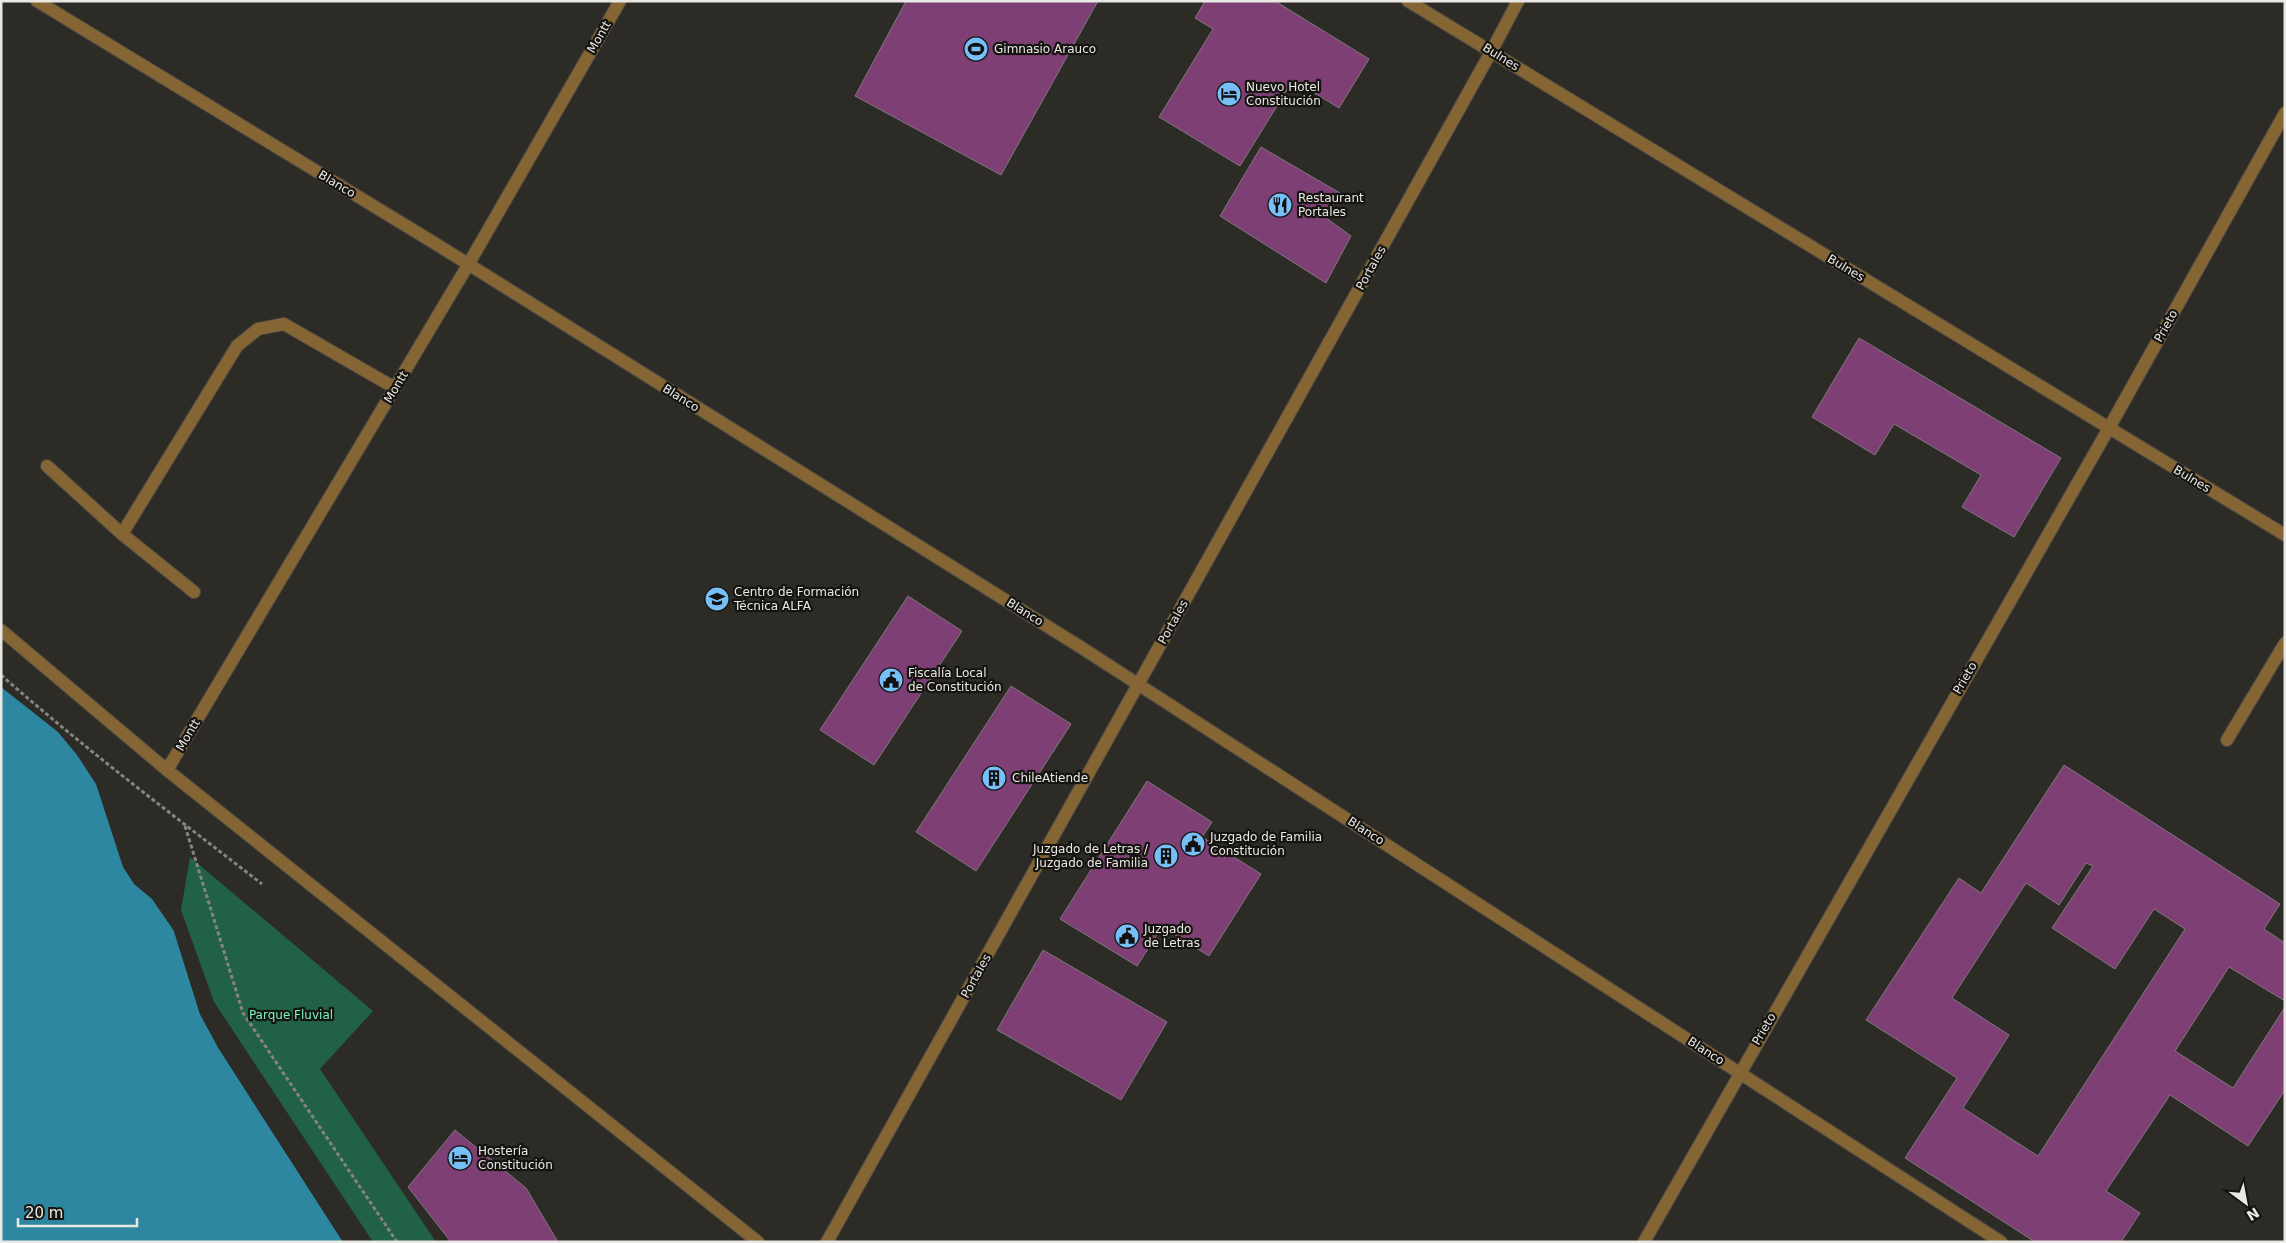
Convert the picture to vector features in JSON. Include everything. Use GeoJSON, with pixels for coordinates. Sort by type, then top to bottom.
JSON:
{"type":"FeatureCollection","features":[{"type":"Feature","properties":{"kind":"street","name":"Blanco"},"geometry":{"type":"LineString","coordinates":[[37,1],[468,265],[1139,684],[2001,1242]]}},
{"type":"Feature","properties":{"kind":"street","name":"Montt"},"geometry":{"type":"LineString","coordinates":[[167,770],[468,265],[620,1]]}},
{"type":"Feature","properties":{"kind":"street","name":"Bulnes"},"geometry":{"type":"LineString","coordinates":[[1408,1],[2285,535]]}},
{"type":"Feature","properties":{"kind":"street","name":"Portales"},"geometry":{"type":"LineString","coordinates":[[827,1242],[1492,52],[1518,1]]}},
{"type":"Feature","properties":{"kind":"street","name":"Prieto"},"geometry":{"type":"LineString","coordinates":[[1644,1242],[1739,1072],[2109,428],[2285,113]]}},
{"type":"Feature","properties":{"kind":"street"},"geometry":{"type":"LineString","coordinates":[[122,534],[237,346],[258,329],[284,324],[395,388]]}},
{"type":"Feature","properties":{"kind":"street"},"geometry":{"type":"LineString","coordinates":[[47,466],[122,534],[194,592]]}},
{"type":"Feature","properties":{"kind":"street"},"geometry":{"type":"LineString","coordinates":[[1,630],[167,770],[758,1242]]}},
{"type":"Feature","properties":{"kind":"street"},"geometry":{"type":"LineString","coordinates":[[2227,740],[2285,642]]}},
{"type":"Feature","properties":{"kind":"path"},"geometry":{"type":"LineString","coordinates":[[201,797],[185,826],[243,1014],[398,1242]]}},
{"type":"Feature","properties":{"kind":"green space","name":"Parque Fluvial"},"geometry":{"type":"Polygon","coordinates":[[[190,857],[373,1011],[320,1069],[436,1242],[373,1242],[214,1002],[181,910],[190,857]]]}},
{"type":"Feature","properties":{"kind":"water"},"geometry":{"type":"Polygon","coordinates":[[[1,687],[58,732],[77,755],[96,784],[123,867],[134,884],[152,899],[174,931],[200,1014],[219,1049],[343,1242],[1,1242],[1,687]]]}},
{"type":"Feature","properties":{"kind":"pier"},"geometry":{"type":"Polygon","coordinates":[[[175,928],[203,1014],[221,1048],[345,1242],[343,1242],[219,1049],[200,1014],[174,931],[175,928]]]}},
{"type":"Feature","properties":{"kind":"building","name":"Gimnasio Arauco"},"geometry":{"type":"Polygon","coordinates":[[[906,1],[1098,1],[1001,175],[855,96],[906,1]]]}},
{"type":"Feature","properties":{"kind":"building","name":"Nuevo Hotel Constitución"},"geometry":{"type":"Polygon","coordinates":[[[1205,1],[1275,1],[1369,59],[1339,108],[1293,80],[1240,166],[1159,117],[1213,29],[1195,18],[1205,1]]]}},
{"type":"Feature","properties":{"kind":"building","name":"Restaurant Portales"},"geometry":{"type":"Polygon","coordinates":[[[1261,147],[1340,193],[1326,218],[1351,236],[1326,283],[1220,216],[1261,147]]]}},
{"type":"Feature","properties":{"kind":"building"},"geometry":{"type":"Polygon","coordinates":[[[1859,338],[2061,458],[2014,537],[1962,507],[1981,475],[1894,424],[1875,455],[1812,417],[1859,338]]]}},
{"type":"Feature","properties":{"kind":"building","name":"Fiscalía Local de Constitución"},"geometry":{"type":"Polygon","coordinates":[[[908,596],[962,631],[874,765],[820,730],[908,596]]]}},
{"type":"Feature","properties":{"kind":"building","name":"ChileAtiende"},"geometry":{"type":"Polygon","coordinates":[[[1011,686],[1071,724],[976,871],[916,832],[1011,686]]]}},
{"type":"Feature","properties":{"kind":"building"},"geometry":{"type":"Polygon","coordinates":[[[2064,765],[2280,904],[2264,929],[2285,943],[2285,1001],[2229,967],[2175,1051],[2233,1088],[2285,1007],[2285,1090],[2248,1146],[2170,1095],[2106,1191],[2140,1213],[2121,1242],[2035,1242],[1905,1158],[1957,1078],[1866,1020],[1959,878],[1981,893],[2064,765]],[[2086,863],[2059,905],[2026,883],[1952,998],[2009,1035],[1963,1108],[2038,1156],[2185,929],[2154,909],[2115,969],[2052,928],[2093,866],[2086,863]]]}},
{"type":"Feature","properties":{"kind":"building","name":"Juzgado de Letras / Juzgado de Familia"},"geometry":{"type":"Polygon","coordinates":[[[1147,781],[1212,822],[1202,837],[1261,874],[1209,956],[1162,927],[1137,966],[1060,919],[1147,781]]]}},
{"type":"Feature","properties":{"kind":"building"},"geometry":{"type":"Polygon","coordinates":[[[1043,950],[1167,1022],[1121,1100],[997,1030],[1043,950]]]}},
{"type":"Feature","properties":{"kind":"building","name":"Hostería Constitución"},"geometry":{"type":"Polygon","coordinates":[[[455,1130],[526,1188],[558,1242],[451,1242],[408,1187],[455,1130]]]}},
{"type":"Feature","properties":{"kind":"place","name":"Gimnasio Arauco"},"geometry":{"type":"Point","coordinates":[976,49]}},
{"type":"Feature","properties":{"kind":"place","name":"Nuevo Hotel Constitución"},"geometry":{"type":"Point","coordinates":[1229,94]}},
{"type":"Feature","properties":{"kind":"place","name":"Restaurant Portales"},"geometry":{"type":"Point","coordinates":[1280,205]}},
{"type":"Feature","properties":{"kind":"place","name":"Centro de Formación Técnica ALFA"},"geometry":{"type":"Point","coordinates":[717,599]}},
{"type":"Feature","properties":{"kind":"place","name":"Fiscalía Local de Constitución"},"geometry":{"type":"Point","coordinates":[891,680]}},
{"type":"Feature","properties":{"kind":"place","name":"ChileAtiende"},"geometry":{"type":"Point","coordinates":[994,778]}},
{"type":"Feature","properties":{"kind":"place","name":"Juzgado de Familia Constitución"},"geometry":{"type":"Point","coordinates":[1193,844]}},
{"type":"Feature","properties":{"kind":"place","name":"Juzgado de Letras / Juzgado de Familia"},"geometry":{"type":"Point","coordinates":[1166,856]}},
{"type":"Feature","properties":{"kind":"place","name":"Juzgado de Letras"},"geometry":{"type":"Point","coordinates":[1127,936]}},
{"type":"Feature","properties":{"kind":"place","name":"Hostería Constitución"},"geometry":{"type":"Point","coordinates":[460,1158]}}]}
